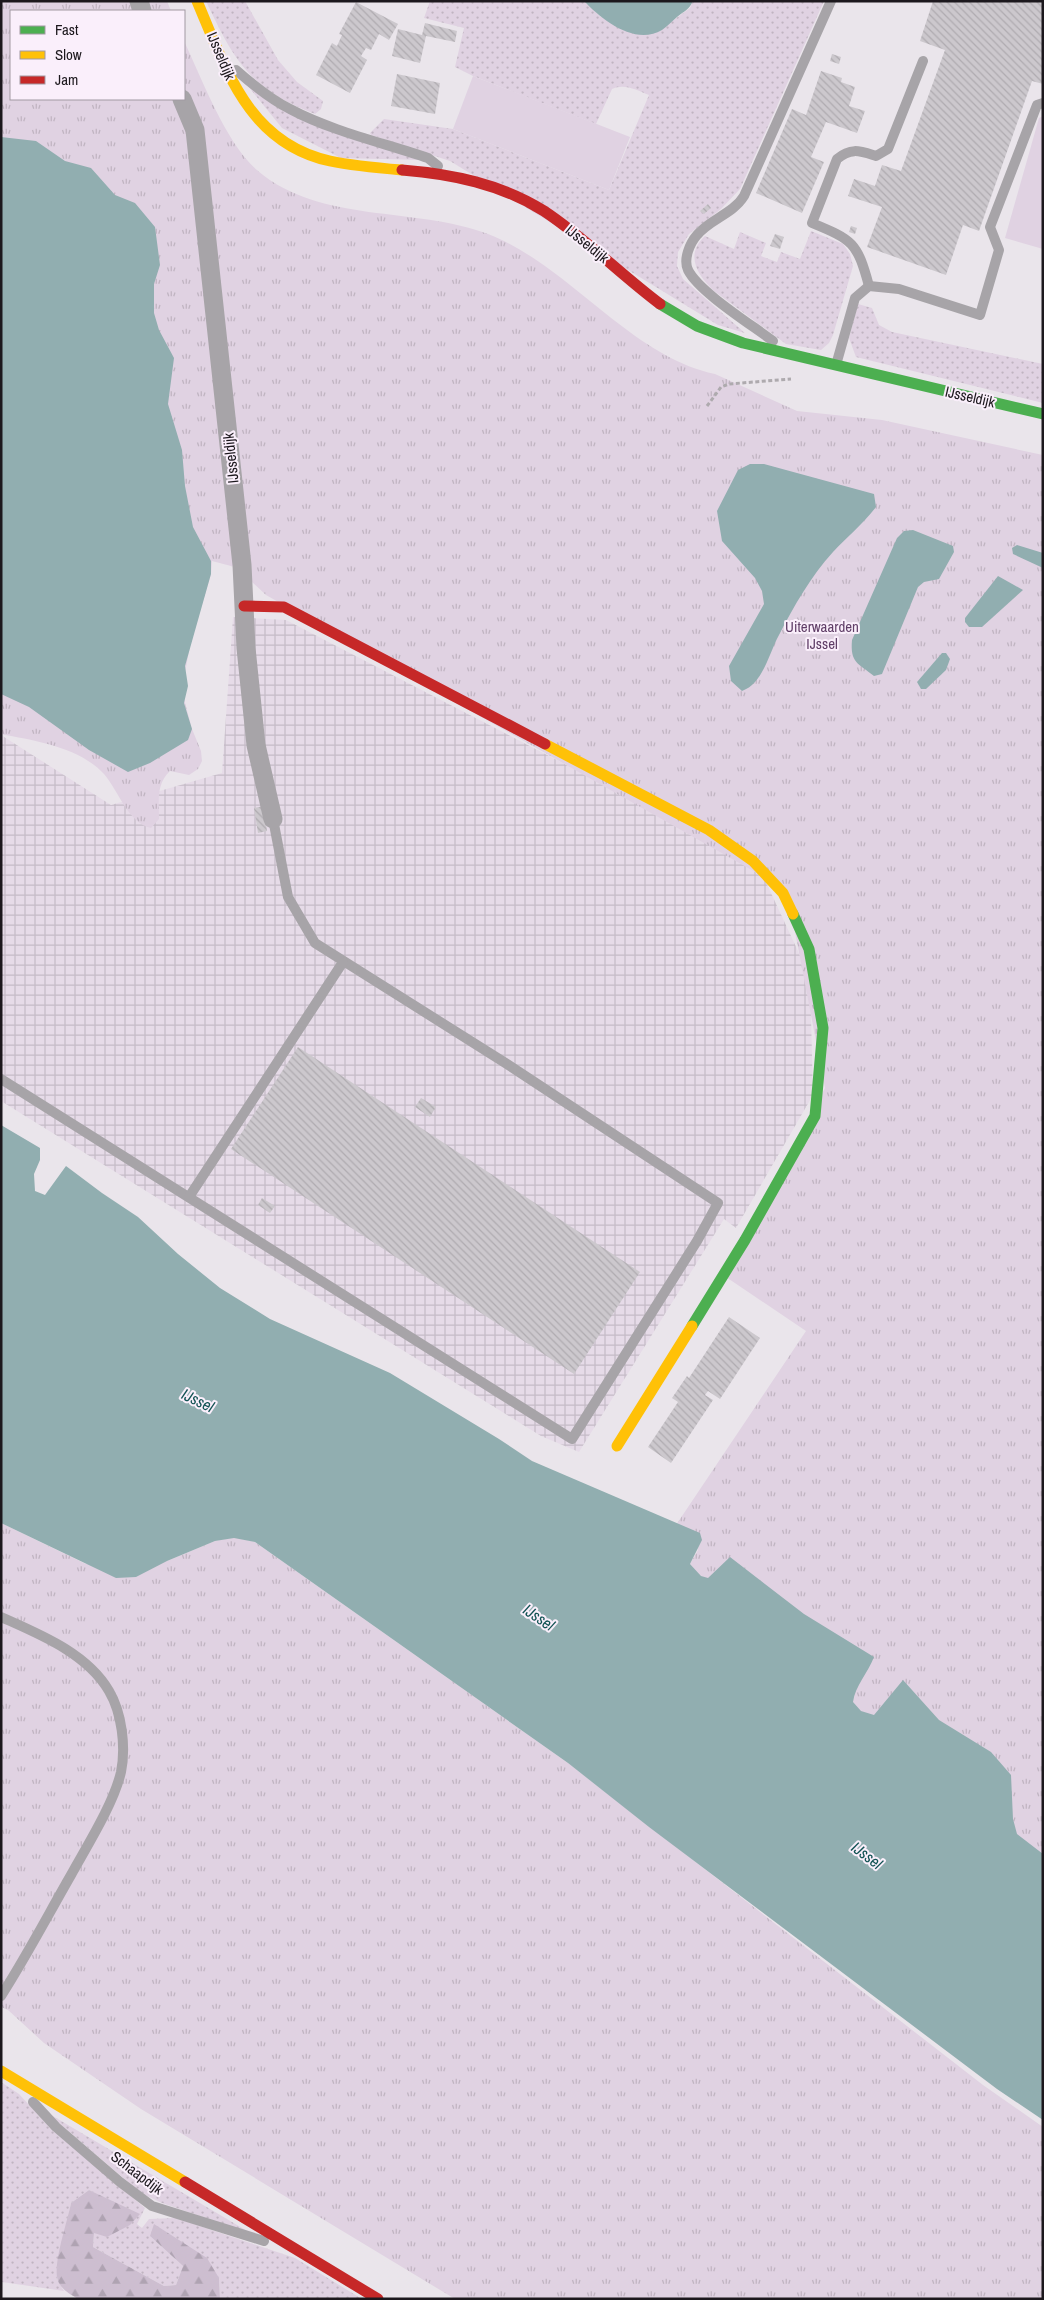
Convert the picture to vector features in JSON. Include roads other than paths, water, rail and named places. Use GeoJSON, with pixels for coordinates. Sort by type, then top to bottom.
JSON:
{"type":"FeatureCollection","features":[{"type":"Feature","properties":{"kind":"street","name":"IJsseldijk"},"geometry":{"type":"LineString","coordinates":[[197,1],[234,86],[247,106],[265,126],[287,143],[312,156],[330,163],[356,167],[451,175],[497,188],[542,211],[566,226],[664,307],[711,333],[836,366],[1043,414]]}},
{"type":"Feature","properties":{"kind":"street","name":"IJsseldijk"},"geometry":{"type":"LineString","coordinates":[[182,100],[195,130],[241,555],[256,745],[273,818]]}},
{"type":"Feature","properties":{"kind":"street"},"geometry":{"type":"LineString","coordinates":[[244,606],[284,607],[709,830],[753,861],[783,893],[809,948],[823,1028],[814,1116],[750,1231],[617,1446]]}},
{"type":"Feature","properties":{"kind":"street","name":"Schaapdijk"},"geometry":{"type":"LineString","coordinates":[[1,2071],[292,2245],[378,2299]]}},
{"type":"Feature","properties":{"kind":"lane"},"geometry":{"type":"LineString","coordinates":[[790,354],[707,292],[688,269],[687,258],[691,244],[698,234],[739,204],[744,196],[831,1]]}},
{"type":"Feature","properties":{"kind":"lane"},"geometry":{"type":"LineString","coordinates":[[222,58],[254,86],[290,109],[356,135],[428,158],[451,175]]}},
{"type":"Feature","properties":{"kind":"lane"},"geometry":{"type":"LineString","coordinates":[[869,286],[862,258],[852,244],[843,236],[812,223],[837,159],[844,153],[855,150],[876,156],[888,149],[923,61]]}},
{"type":"Feature","properties":{"kind":"lane"},"geometry":{"type":"LineString","coordinates":[[836,366],[854,298],[869,286],[899,289],[980,315],[999,250],[990,227],[1036,105],[1043,102]]}},
{"type":"Feature","properties":{"kind":"lane"},"geometry":{"type":"LineString","coordinates":[[1,1079],[572,1439],[697,1241],[718,1203],[507,1064],[315,943],[288,896],[273,818]]}},
{"type":"Feature","properties":{"kind":"lane"},"geometry":{"type":"LineString","coordinates":[[188,1197],[343,962]]}},
{"type":"Feature","properties":{"kind":"lane"},"geometry":{"type":"LineString","coordinates":[[1,1616],[71,1652],[92,1671],[109,1690],[119,1718],[123,1746],[120,1773],[89,1843],[1,1996]]}},
{"type":"Feature","properties":{"kind":"lane","name":"Schaapdijk"},"geometry":{"type":"LineString","coordinates":[[23,2084],[34,2103],[56,2127],[120,2182],[152,2206],[255,2239],[292,2245]]}},
{"type":"Feature","properties":{"kind":"water"},"geometry":{"type":"Polygon","coordinates":[[[584,1],[693,1],[688,8],[662,30],[652,34],[641,35],[630,33],[609,23],[584,1]]]}},
{"type":"Feature","properties":{"kind":"water"},"geometry":{"type":"Polygon","coordinates":[[[1,137],[36,141],[65,161],[91,168],[115,195],[135,203],[155,227],[160,265],[154,284],[154,313],[159,330],[174,358],[168,404],[182,450],[185,486],[193,527],[211,561],[211,574],[185,666],[188,686],[184,703],[192,729],[188,740],[150,763],[128,772],[89,750],[29,707],[1,694],[1,137]]]}},
{"type":"Feature","properties":{"kind":"water"},"geometry":{"type":"Polygon","coordinates":[[[750,464],[764,464],[874,494],[876,507],[817,571],[775,642],[760,675],[755,682],[742,691],[731,681],[729,666],[764,604],[762,591],[755,578],[722,541],[717,511],[738,470],[750,464]]]}},
{"type":"Feature","properties":{"kind":"water"},"geometry":{"type":"Polygon","coordinates":[[[913,530],[953,546],[954,552],[939,579],[924,582],[918,587],[882,674],[874,676],[856,662],[852,654],[852,640],[897,538],[904,531],[913,530]]]}},
{"type":"Feature","properties":{"kind":"water"},"geometry":{"type":"Polygon","coordinates":[[[1017,545],[1043,553],[1043,568],[1013,554],[1012,548],[1017,545]]]}},
{"type":"Feature","properties":{"kind":"water"},"geometry":{"type":"Polygon","coordinates":[[[998,576],[1023,590],[982,627],[969,627],[965,622],[965,618],[998,576]]]}},
{"type":"Feature","properties":{"kind":"water"},"geometry":{"type":"Polygon","coordinates":[[[942,653],[946,653],[950,659],[946,670],[926,689],[921,689],[917,682],[942,653]]]}},
{"type":"Feature","properties":{"kind":"water","name":"IJssel"},"geometry":{"type":"Polygon","coordinates":[[[1,1125],[40,1148],[40,1160],[34,1174],[35,1191],[45,1195],[66,1166],[138,1217],[178,1254],[220,1288],[270,1319],[390,1373],[532,1461],[700,1533],[702,1540],[690,1564],[701,1576],[708,1578],[730,1557],[804,1614],[874,1657],[854,1696],[853,1702],[861,1711],[874,1715],[903,1680],[939,1720],[991,1752],[1011,1775],[1013,1819],[1017,1834],[1043,1854],[1043,2120],[997,2089],[649,1827],[568,1763],[255,1542],[234,1538],[215,1541],[167,1561],[136,1577],[116,1578],[1,1523],[1,1125]]]}},
{"type":"Feature","properties":{"kind":"park label","name":"Uiterwaarden IJssel"},"geometry":{"type":"Point","coordinates":[822,636]}}]}
